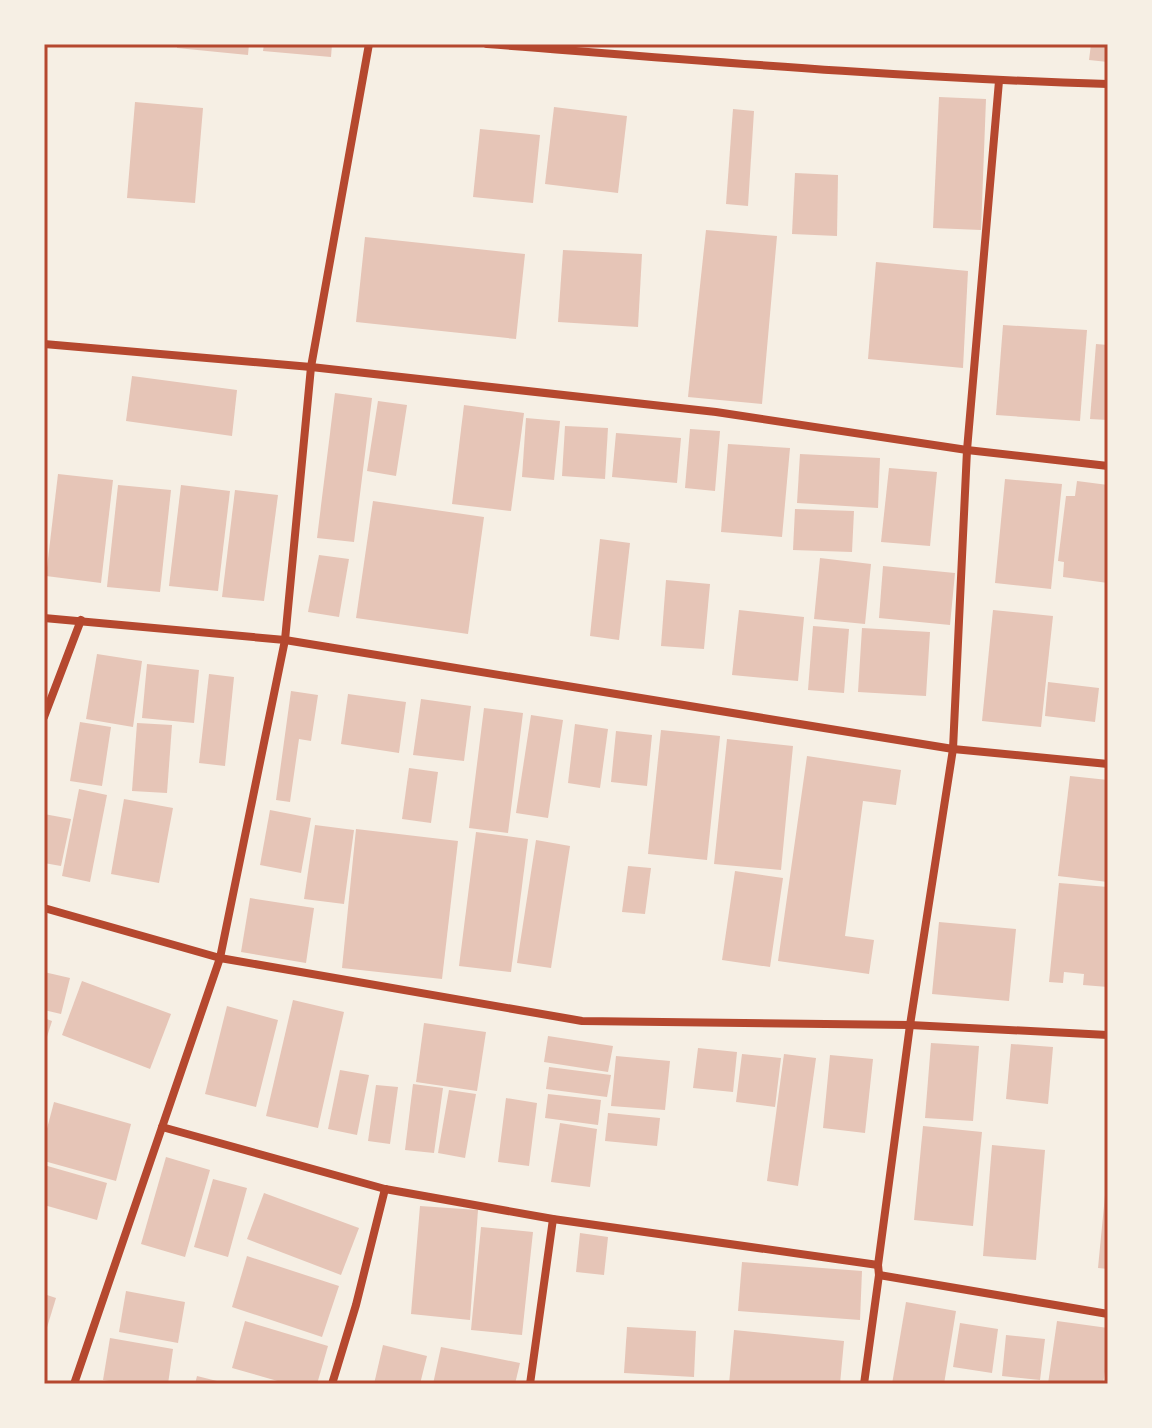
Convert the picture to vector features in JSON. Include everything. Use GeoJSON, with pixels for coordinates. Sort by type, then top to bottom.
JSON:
{"type":"FeatureCollection","features":[{"type":"Feature","properties":{"kind":"street"},"geometry":{"type":"LineString","coordinates":[[74,1384],[220,958],[285,640],[311,367],[369,44]]}},
{"type":"Feature","properties":{"kind":"street"},"geometry":{"type":"LineString","coordinates":[[487,44],[901,75],[1108,84]]}},
{"type":"Feature","properties":{"kind":"street"},"geometry":{"type":"LineString","coordinates":[[864,1384],[910,1025],[953,749],[967,450],[999,81]]}},
{"type":"Feature","properties":{"kind":"street"},"geometry":{"type":"LineString","coordinates":[[44,344],[311,367],[716,412],[967,450],[1108,466]]}},
{"type":"Feature","properties":{"kind":"street"},"geometry":{"type":"LineString","coordinates":[[44,618],[285,640],[953,749],[1108,764]]}},
{"type":"Feature","properties":{"kind":"street"},"geometry":{"type":"LineString","coordinates":[[44,717],[81,620]]}},
{"type":"Feature","properties":{"kind":"street"},"geometry":{"type":"LineString","coordinates":[[44,908],[220,958],[582,1021],[910,1025],[1108,1035]]}},
{"type":"Feature","properties":{"kind":"street"},"geometry":{"type":"LineString","coordinates":[[162,1127],[385,1189],[553,1219],[878,1265]]}},
{"type":"Feature","properties":{"kind":"street"},"geometry":{"type":"LineString","coordinates":[[332,1384],[356,1305],[385,1189]]}},
{"type":"Feature","properties":{"kind":"street"},"geometry":{"type":"LineString","coordinates":[[530,1384],[553,1219]]}},
{"type":"Feature","properties":{"kind":"street"},"geometry":{"type":"LineString","coordinates":[[879,1275],[1108,1314]]}},
{"type":"Feature","properties":{"kind":"building"},"geometry":{"type":"Polygon","coordinates":[[[177,44],[249,44],[248,55],[177,48],[177,44]]]}},
{"type":"Feature","properties":{"kind":"building"},"geometry":{"type":"Polygon","coordinates":[[[264,44],[332,44],[331,57],[263,51],[264,44]]]}},
{"type":"Feature","properties":{"kind":"building"},"geometry":{"type":"Polygon","coordinates":[[[1091,44],[1108,44],[1108,62],[1089,60],[1091,44]]]}},
{"type":"Feature","properties":{"kind":"building"},"geometry":{"type":"Polygon","coordinates":[[[939,97],[986,99],[981,230],[933,228],[939,97]]]}},
{"type":"Feature","properties":{"kind":"building"},"geometry":{"type":"Polygon","coordinates":[[[135,102],[203,108],[195,203],[127,198],[135,102]]]}},
{"type":"Feature","properties":{"kind":"building"},"geometry":{"type":"Polygon","coordinates":[[[554,107],[627,116],[618,193],[545,184],[554,107]]]}},
{"type":"Feature","properties":{"kind":"building"},"geometry":{"type":"Polygon","coordinates":[[[733,109],[754,111],[748,206],[726,204],[733,109]]]}},
{"type":"Feature","properties":{"kind":"building"},"geometry":{"type":"Polygon","coordinates":[[[480,129],[540,135],[533,203],[473,197],[480,129]]]}},
{"type":"Feature","properties":{"kind":"building"},"geometry":{"type":"Polygon","coordinates":[[[795,173],[838,175],[837,236],[792,234],[795,173]]]}},
{"type":"Feature","properties":{"kind":"building"},"geometry":{"type":"Polygon","coordinates":[[[706,230],[777,236],[762,404],[688,397],[706,230]]]}},
{"type":"Feature","properties":{"kind":"building"},"geometry":{"type":"Polygon","coordinates":[[[365,237],[525,254],[516,339],[356,322],[365,237]]]}},
{"type":"Feature","properties":{"kind":"building"},"geometry":{"type":"Polygon","coordinates":[[[563,250],[642,254],[638,327],[558,322],[563,250]]]}},
{"type":"Feature","properties":{"kind":"building"},"geometry":{"type":"Polygon","coordinates":[[[876,262],[968,271],[963,368],[868,359],[876,262]]]}},
{"type":"Feature","properties":{"kind":"building"},"geometry":{"type":"Polygon","coordinates":[[[1003,325],[1087,330],[1080,421],[996,415],[1003,325]]]}},
{"type":"Feature","properties":{"kind":"building"},"geometry":{"type":"Polygon","coordinates":[[[1096,344],[1108,345],[1108,420],[1090,419],[1096,344]]]}},
{"type":"Feature","properties":{"kind":"building"},"geometry":{"type":"Polygon","coordinates":[[[132,376],[237,390],[232,436],[126,421],[132,376]]]}},
{"type":"Feature","properties":{"kind":"building"},"geometry":{"type":"Polygon","coordinates":[[[335,393],[372,398],[354,542],[317,538],[335,393]]]}},
{"type":"Feature","properties":{"kind":"building"},"geometry":{"type":"Polygon","coordinates":[[[378,401],[407,405],[396,476],[367,471],[378,401]]]}},
{"type":"Feature","properties":{"kind":"building"},"geometry":{"type":"Polygon","coordinates":[[[464,405],[524,413],[511,511],[452,504],[464,405]]]}},
{"type":"Feature","properties":{"kind":"building"},"geometry":{"type":"Polygon","coordinates":[[[526,418],[560,421],[554,480],[522,477],[526,418]]]}},
{"type":"Feature","properties":{"kind":"building"},"geometry":{"type":"Polygon","coordinates":[[[565,426],[608,428],[605,479],[562,476],[565,426]]]}},
{"type":"Feature","properties":{"kind":"building"},"geometry":{"type":"Polygon","coordinates":[[[690,429],[720,431],[715,491],[685,488],[690,429]]]}},
{"type":"Feature","properties":{"kind":"building"},"geometry":{"type":"Polygon","coordinates":[[[616,433],[681,438],[677,483],[612,477],[616,433]]]}},
{"type":"Feature","properties":{"kind":"building"},"geometry":{"type":"Polygon","coordinates":[[[728,444],[790,448],[782,537],[721,532],[728,444]]]}},
{"type":"Feature","properties":{"kind":"building"},"geometry":{"type":"Polygon","coordinates":[[[800,454],[880,458],[878,508],[797,503],[800,454]]]}},
{"type":"Feature","properties":{"kind":"building"},"geometry":{"type":"Polygon","coordinates":[[[889,468],[937,472],[930,546],[881,542],[889,468]]]}},
{"type":"Feature","properties":{"kind":"building"},"geometry":{"type":"Polygon","coordinates":[[[58,474],[113,480],[101,583],[46,576],[58,474]]]}},
{"type":"Feature","properties":{"kind":"building"},"geometry":{"type":"Polygon","coordinates":[[[1005,479],[1062,484],[1051,589],[995,583],[1005,479]]]}},
{"type":"Feature","properties":{"kind":"building"},"geometry":{"type":"Polygon","coordinates":[[[1077,481],[1108,485],[1108,583],[1063,577],[1064,562],[1058,561],[1066,496],[1075,496],[1077,481]]]}},
{"type":"Feature","properties":{"kind":"building"},"geometry":{"type":"Polygon","coordinates":[[[118,485],[171,490],[160,592],[107,587],[118,485]]]}},
{"type":"Feature","properties":{"kind":"building"},"geometry":{"type":"Polygon","coordinates":[[[181,485],[230,491],[218,591],[169,586],[181,485]]]}},
{"type":"Feature","properties":{"kind":"building"},"geometry":{"type":"Polygon","coordinates":[[[235,490],[278,495],[264,601],[222,597],[235,490]]]}},
{"type":"Feature","properties":{"kind":"building"},"geometry":{"type":"Polygon","coordinates":[[[373,501],[484,517],[468,634],[356,618],[373,501]]]}},
{"type":"Feature","properties":{"kind":"building"},"geometry":{"type":"Polygon","coordinates":[[[795,509],[854,511],[852,552],[793,550],[795,509]]]}},
{"type":"Feature","properties":{"kind":"building"},"geometry":{"type":"Polygon","coordinates":[[[600,539],[630,543],[619,640],[590,636],[600,539]]]}},
{"type":"Feature","properties":{"kind":"building"},"geometry":{"type":"Polygon","coordinates":[[[319,555],[349,559],[339,617],[308,612],[319,555]]]}},
{"type":"Feature","properties":{"kind":"building"},"geometry":{"type":"Polygon","coordinates":[[[820,558],[871,564],[865,624],[814,619],[820,558]]]}},
{"type":"Feature","properties":{"kind":"building"},"geometry":{"type":"Polygon","coordinates":[[[883,566],[955,573],[950,625],[879,618],[883,566]]]}},
{"type":"Feature","properties":{"kind":"building"},"geometry":{"type":"Polygon","coordinates":[[[666,580],[710,584],[704,649],[661,646],[666,580]]]}},
{"type":"Feature","properties":{"kind":"building"},"geometry":{"type":"Polygon","coordinates":[[[739,610],[804,617],[798,681],[732,675],[739,610]]]}},
{"type":"Feature","properties":{"kind":"building"},"geometry":{"type":"Polygon","coordinates":[[[993,610],[1053,616],[1041,727],[982,721],[993,610]]]}},
{"type":"Feature","properties":{"kind":"building"},"geometry":{"type":"Polygon","coordinates":[[[813,626],[849,629],[844,693],[808,690],[813,626]]]}},
{"type":"Feature","properties":{"kind":"building"},"geometry":{"type":"Polygon","coordinates":[[[862,628],[930,632],[926,696],[858,692],[862,628]]]}},
{"type":"Feature","properties":{"kind":"building"},"geometry":{"type":"Polygon","coordinates":[[[97,654],[142,661],[133,727],[86,719],[97,654]]]}},
{"type":"Feature","properties":{"kind":"building"},"geometry":{"type":"Polygon","coordinates":[[[147,664],[199,670],[194,723],[142,718],[147,664]]]}},
{"type":"Feature","properties":{"kind":"building"},"geometry":{"type":"Polygon","coordinates":[[[209,674],[234,677],[225,766],[199,763],[209,674]]]}},
{"type":"Feature","properties":{"kind":"building"},"geometry":{"type":"Polygon","coordinates":[[[1048,682],[1099,688],[1095,722],[1045,716],[1048,682]]]}},
{"type":"Feature","properties":{"kind":"building"},"geometry":{"type":"Polygon","coordinates":[[[291,691],[318,695],[311,741],[299,739],[290,802],[276,800],[291,691]]]}},
{"type":"Feature","properties":{"kind":"building"},"geometry":{"type":"Polygon","coordinates":[[[348,694],[406,702],[399,753],[341,744],[348,694]]]}},
{"type":"Feature","properties":{"kind":"building"},"geometry":{"type":"Polygon","coordinates":[[[421,699],[471,706],[464,761],[413,755],[421,699]]]}},
{"type":"Feature","properties":{"kind":"building"},"geometry":{"type":"Polygon","coordinates":[[[484,708],[523,713],[508,833],[469,828],[484,708]]]}},
{"type":"Feature","properties":{"kind":"building"},"geometry":{"type":"Polygon","coordinates":[[[531,715],[563,720],[548,818],[516,813],[531,715]]]}},
{"type":"Feature","properties":{"kind":"building"},"geometry":{"type":"Polygon","coordinates":[[[80,722],[111,727],[102,786],[70,781],[80,722]]]}},
{"type":"Feature","properties":{"kind":"building"},"geometry":{"type":"Polygon","coordinates":[[[137,723],[172,725],[167,793],[132,791],[137,723]]]}},
{"type":"Feature","properties":{"kind":"building"},"geometry":{"type":"Polygon","coordinates":[[[575,724],[608,729],[600,788],[568,783],[575,724]]]}},
{"type":"Feature","properties":{"kind":"building"},"geometry":{"type":"Polygon","coordinates":[[[661,730],[720,736],[707,860],[648,854],[661,730]]]}},
{"type":"Feature","properties":{"kind":"building"},"geometry":{"type":"Polygon","coordinates":[[[616,731],[652,735],[647,786],[611,782],[616,731]]]}},
{"type":"Feature","properties":{"kind":"building"},"geometry":{"type":"Polygon","coordinates":[[[727,739],[793,746],[781,870],[714,864],[727,739]]]}},
{"type":"Feature","properties":{"kind":"building"},"geometry":{"type":"Polygon","coordinates":[[[807,756],[901,770],[896,805],[863,801],[845,936],[874,940],[869,974],[778,961],[807,756]]]}},
{"type":"Feature","properties":{"kind":"building"},"geometry":{"type":"Polygon","coordinates":[[[409,768],[438,772],[431,823],[402,819],[409,768]]]}},
{"type":"Feature","properties":{"kind":"building"},"geometry":{"type":"Polygon","coordinates":[[[1070,776],[1108,780],[1108,882],[1058,876],[1070,776]]]}},
{"type":"Feature","properties":{"kind":"building"},"geometry":{"type":"Polygon","coordinates":[[[79,789],[107,795],[90,882],[62,876],[79,789]]]}},
{"type":"Feature","properties":{"kind":"building"},"geometry":{"type":"Polygon","coordinates":[[[124,799],[173,808],[159,883],[111,874],[124,799]]]}},
{"type":"Feature","properties":{"kind":"building"},"geometry":{"type":"Polygon","coordinates":[[[270,810],[311,818],[301,873],[260,865],[270,810]]]}},
{"type":"Feature","properties":{"kind":"building"},"geometry":{"type":"Polygon","coordinates":[[[44,814],[71,819],[61,866],[44,863],[44,814]]]}},
{"type":"Feature","properties":{"kind":"building"},"geometry":{"type":"Polygon","coordinates":[[[315,825],[354,830],[344,904],[304,899],[315,825]]]}},
{"type":"Feature","properties":{"kind":"building"},"geometry":{"type":"Polygon","coordinates":[[[356,829],[458,841],[442,979],[342,968],[356,829]]]}},
{"type":"Feature","properties":{"kind":"building"},"geometry":{"type":"Polygon","coordinates":[[[476,832],[528,839],[511,972],[459,966],[476,832]]]}},
{"type":"Feature","properties":{"kind":"building"},"geometry":{"type":"Polygon","coordinates":[[[536,840],[570,846],[551,968],[517,963],[536,840]]]}},
{"type":"Feature","properties":{"kind":"building"},"geometry":{"type":"Polygon","coordinates":[[[628,866],[651,868],[645,914],[622,912],[628,866]]]}},
{"type":"Feature","properties":{"kind":"building"},"geometry":{"type":"Polygon","coordinates":[[[735,871],[783,878],[770,967],[722,960],[735,871]]]}},
{"type":"Feature","properties":{"kind":"building"},"geometry":{"type":"Polygon","coordinates":[[[1059,883],[1108,887],[1108,987],[1083,985],[1084,974],[1064,972],[1063,983],[1049,982],[1059,883]]]}},
{"type":"Feature","properties":{"kind":"building"},"geometry":{"type":"Polygon","coordinates":[[[250,898],[314,908],[306,963],[241,952],[250,898]]]}},
{"type":"Feature","properties":{"kind":"building"},"geometry":{"type":"Polygon","coordinates":[[[939,922],[1016,929],[1009,1001],[932,994],[939,922]]]}},
{"type":"Feature","properties":{"kind":"building"},"geometry":{"type":"Polygon","coordinates":[[[44,972],[70,978],[61,1014],[44,1010],[44,972]]]}},
{"type":"Feature","properties":{"kind":"building"},"geometry":{"type":"Polygon","coordinates":[[[82,981],[171,1014],[150,1069],[62,1035],[82,981]]]}},
{"type":"Feature","properties":{"kind":"building"},"geometry":{"type":"Polygon","coordinates":[[[293,1000],[344,1012],[318,1128],[266,1116],[293,1000]]]}},
{"type":"Feature","properties":{"kind":"building"},"geometry":{"type":"Polygon","coordinates":[[[227,1006],[278,1020],[256,1107],[205,1094],[227,1006]]]}},
{"type":"Feature","properties":{"kind":"building"},"geometry":{"type":"Polygon","coordinates":[[[44,1018],[52,1021],[45,1043],[44,1043],[44,1018]]]}},
{"type":"Feature","properties":{"kind":"building"},"geometry":{"type":"Polygon","coordinates":[[[424,1023],[486,1032],[477,1091],[416,1082],[424,1023]]]}},
{"type":"Feature","properties":{"kind":"building"},"geometry":{"type":"Polygon","coordinates":[[[548,1036],[613,1046],[608,1072],[544,1062],[548,1036]]]}},
{"type":"Feature","properties":{"kind":"building"},"geometry":{"type":"Polygon","coordinates":[[[931,1043],[979,1046],[973,1121],[925,1118],[931,1043]]]}},
{"type":"Feature","properties":{"kind":"building"},"geometry":{"type":"Polygon","coordinates":[[[1011,1044],[1053,1047],[1048,1104],[1006,1099],[1011,1044]]]}},
{"type":"Feature","properties":{"kind":"building"},"geometry":{"type":"Polygon","coordinates":[[[698,1048],[737,1052],[733,1092],[693,1088],[698,1048]]]}},
{"type":"Feature","properties":{"kind":"building"},"geometry":{"type":"Polygon","coordinates":[[[742,1054],[781,1058],[775,1107],[736,1102],[742,1054]]]}},
{"type":"Feature","properties":{"kind":"building"},"geometry":{"type":"Polygon","coordinates":[[[784,1054],[816,1058],[798,1186],[767,1181],[784,1054]]]}},
{"type":"Feature","properties":{"kind":"building"},"geometry":{"type":"Polygon","coordinates":[[[830,1055],[873,1059],[865,1133],[823,1128],[830,1055]]]}},
{"type":"Feature","properties":{"kind":"building"},"geometry":{"type":"Polygon","coordinates":[[[616,1056],[670,1061],[665,1110],[611,1106],[616,1056]]]}},
{"type":"Feature","properties":{"kind":"building"},"geometry":{"type":"Polygon","coordinates":[[[549,1067],[611,1075],[607,1097],[546,1089],[549,1067]]]}},
{"type":"Feature","properties":{"kind":"building"},"geometry":{"type":"Polygon","coordinates":[[[340,1070],[369,1075],[357,1135],[328,1129],[340,1070]]]}},
{"type":"Feature","properties":{"kind":"building"},"geometry":{"type":"Polygon","coordinates":[[[413,1084],[443,1088],[434,1153],[405,1150],[413,1084]]]}},
{"type":"Feature","properties":{"kind":"building"},"geometry":{"type":"Polygon","coordinates":[[[376,1085],[398,1087],[390,1144],[368,1141],[376,1085]]]}},
{"type":"Feature","properties":{"kind":"building"},"geometry":{"type":"Polygon","coordinates":[[[449,1090],[476,1094],[465,1158],[438,1153],[449,1090]]]}},
{"type":"Feature","properties":{"kind":"building"},"geometry":{"type":"Polygon","coordinates":[[[548,1094],[601,1100],[598,1125],[545,1118],[548,1094]]]}},
{"type":"Feature","properties":{"kind":"building"},"geometry":{"type":"Polygon","coordinates":[[[506,1098],[537,1103],[529,1166],[498,1162],[506,1098]]]}},
{"type":"Feature","properties":{"kind":"building"},"geometry":{"type":"Polygon","coordinates":[[[54,1102],[131,1124],[116,1181],[44,1161],[44,1140],[54,1102]]]}},
{"type":"Feature","properties":{"kind":"building"},"geometry":{"type":"Polygon","coordinates":[[[608,1113],[660,1118],[657,1146],[605,1141],[608,1113]]]}},
{"type":"Feature","properties":{"kind":"building"},"geometry":{"type":"Polygon","coordinates":[[[560,1123],[597,1129],[590,1187],[551,1182],[560,1123]]]}},
{"type":"Feature","properties":{"kind":"building"},"geometry":{"type":"Polygon","coordinates":[[[923,1126],[982,1132],[973,1226],[914,1220],[923,1126]]]}},
{"type":"Feature","properties":{"kind":"building"},"geometry":{"type":"Polygon","coordinates":[[[992,1145],[1045,1150],[1036,1260],[983,1256],[992,1145]]]}},
{"type":"Feature","properties":{"kind":"building"},"geometry":{"type":"Polygon","coordinates":[[[166,1157],[210,1170],[185,1257],[141,1244],[166,1157]]]}},
{"type":"Feature","properties":{"kind":"building"},"geometry":{"type":"Polygon","coordinates":[[[44,1165],[107,1183],[97,1220],[44,1205],[44,1165]]]}},
{"type":"Feature","properties":{"kind":"building"},"geometry":{"type":"Polygon","coordinates":[[[213,1179],[247,1188],[228,1257],[194,1247],[213,1179]]]}},
{"type":"Feature","properties":{"kind":"building"},"geometry":{"type":"Polygon","coordinates":[[[1108,1186],[1108,1269],[1098,1268],[1108,1186]]]}},
{"type":"Feature","properties":{"kind":"building"},"geometry":{"type":"Polygon","coordinates":[[[264,1193],[359,1228],[341,1275],[247,1239],[264,1193]]]}},
{"type":"Feature","properties":{"kind":"building"},"geometry":{"type":"Polygon","coordinates":[[[420,1206],[478,1210],[470,1320],[411,1314],[420,1206]]]}},
{"type":"Feature","properties":{"kind":"building"},"geometry":{"type":"Polygon","coordinates":[[[481,1227],[533,1232],[522,1335],[471,1330],[481,1227]]]}},
{"type":"Feature","properties":{"kind":"building"},"geometry":{"type":"Polygon","coordinates":[[[580,1233],[608,1237],[604,1275],[576,1272],[580,1233]]]}},
{"type":"Feature","properties":{"kind":"building"},"geometry":{"type":"Polygon","coordinates":[[[247,1256],[339,1286],[322,1337],[232,1307],[247,1256]]]}},
{"type":"Feature","properties":{"kind":"building"},"geometry":{"type":"Polygon","coordinates":[[[742,1262],[862,1271],[860,1320],[738,1311],[742,1262]]]}},
{"type":"Feature","properties":{"kind":"building"},"geometry":{"type":"Polygon","coordinates":[[[126,1291],[185,1302],[178,1343],[119,1332],[126,1291]]]}},
{"type":"Feature","properties":{"kind":"building"},"geometry":{"type":"Polygon","coordinates":[[[44,1294],[56,1298],[45,1334],[44,1334],[44,1294]]]}},
{"type":"Feature","properties":{"kind":"building"},"geometry":{"type":"Polygon","coordinates":[[[906,1302],[956,1311],[944,1384],[892,1384],[906,1302]]]}},
{"type":"Feature","properties":{"kind":"building"},"geometry":{"type":"Polygon","coordinates":[[[245,1321],[328,1346],[317,1384],[288,1384],[232,1368],[245,1321]]]}},
{"type":"Feature","properties":{"kind":"building"},"geometry":{"type":"Polygon","coordinates":[[[1057,1321],[1108,1328],[1103,1384],[1048,1384],[1057,1321]]]}},
{"type":"Feature","properties":{"kind":"building"},"geometry":{"type":"Polygon","coordinates":[[[960,1323],[998,1329],[992,1373],[953,1367],[960,1323]]]}},
{"type":"Feature","properties":{"kind":"building"},"geometry":{"type":"Polygon","coordinates":[[[627,1327],[696,1331],[694,1377],[624,1373],[627,1327]]]}},
{"type":"Feature","properties":{"kind":"building"},"geometry":{"type":"Polygon","coordinates":[[[734,1330],[844,1341],[840,1384],[729,1384],[734,1330]]]}},
{"type":"Feature","properties":{"kind":"building"},"geometry":{"type":"Polygon","coordinates":[[[1006,1335],[1045,1339],[1040,1380],[1002,1376],[1006,1335]]]}},
{"type":"Feature","properties":{"kind":"building"},"geometry":{"type":"Polygon","coordinates":[[[110,1338],[173,1349],[168,1384],[128,1384],[103,1380],[110,1338]]]}},
{"type":"Feature","properties":{"kind":"building"},"geometry":{"type":"Polygon","coordinates":[[[383,1345],[427,1356],[420,1384],[374,1384],[383,1345]]]}},
{"type":"Feature","properties":{"kind":"building"},"geometry":{"type":"Polygon","coordinates":[[[441,1347],[520,1363],[515,1384],[433,1384],[441,1347]]]}},
{"type":"Feature","properties":{"kind":"building"},"geometry":{"type":"Polygon","coordinates":[[[197,1376],[225,1383],[225,1384],[195,1384],[197,1376]]]}}]}
